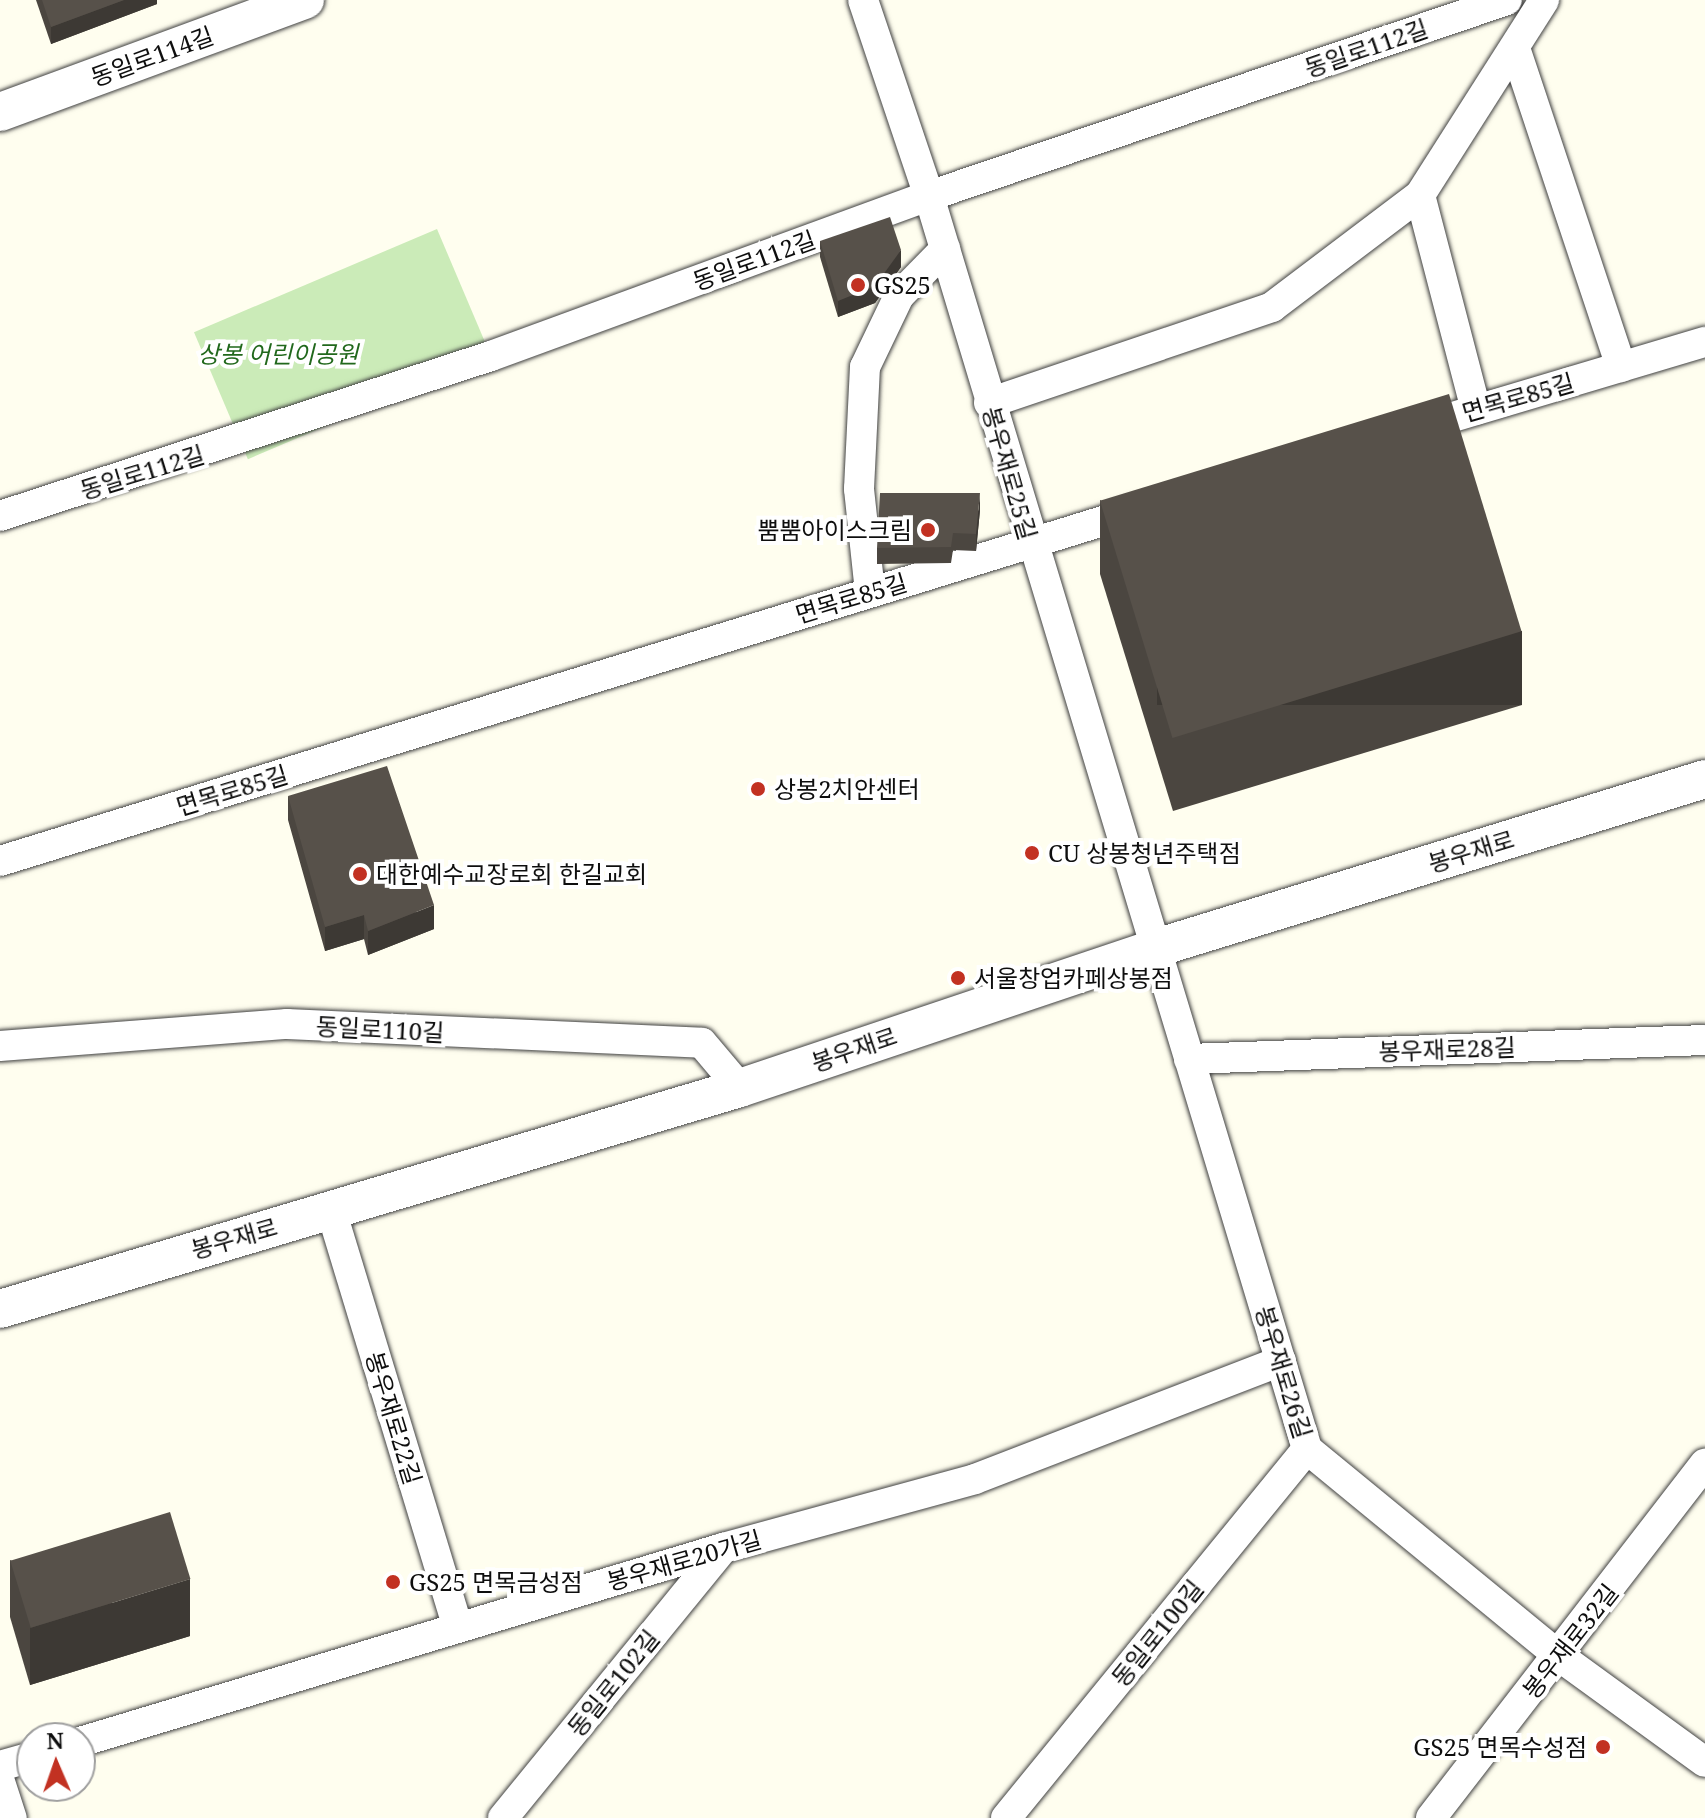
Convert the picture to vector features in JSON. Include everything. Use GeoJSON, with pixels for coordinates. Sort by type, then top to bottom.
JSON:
{"type":"FeatureCollection","features":[{"type":"Feature","properties":{"kind":"street","name":"동일로114길"},"geometry":{"type":"LineString","coordinates":[[0,112],[305,0]]}},
{"type":"Feature","properties":{"kind":"street","name":"봉우재로25길"},"geometry":{"type":"LineString","coordinates":[[863,0],[929,196],[1156,948]]}},
{"type":"Feature","properties":{"kind":"street","name":"동일로112길"},"geometry":{"type":"LineString","coordinates":[[0,516],[491,356],[929,196],[1507,0]]}},
{"type":"Feature","properties":{"kind":"street"},"geometry":{"type":"LineString","coordinates":[[989,403],[1272,307],[1420,195],[1516,51],[1544,0]]}},
{"type":"Feature","properties":{"kind":"street"},"geometry":{"type":"LineString","coordinates":[[1516,51],[1621,367]]}},
{"type":"Feature","properties":{"kind":"street"},"geometry":{"type":"LineString","coordinates":[[1420,195],[1476,410]]}},
{"type":"Feature","properties":{"kind":"street"},"geometry":{"type":"LineString","coordinates":[[870,592],[859,489],[865,367],[899,296],[945,249]]}},
{"type":"Feature","properties":{"kind":"street","name":"면목로85길"},"geometry":{"type":"LineString","coordinates":[[1387,436],[1705,342]]}},
{"type":"Feature","properties":{"kind":"street","name":"면목로85길"},"geometry":{"type":"LineString","coordinates":[[0,861],[1164,502]]}},
{"type":"Feature","properties":{"kind":"street","name":"봉우재로"},"geometry":{"type":"LineString","coordinates":[[0,1309],[740,1088],[1156,948],[1705,779]]}},
{"type":"Feature","properties":{"kind":"street","name":"봉우재로26길"},"geometry":{"type":"LineString","coordinates":[[1156,948],[1307,1449],[1559,1656],[1705,1762]]}},
{"type":"Feature","properties":{"kind":"street","name":"동일로110길"},"geometry":{"type":"LineString","coordinates":[[0,1046],[287,1024],[702,1043],[740,1088]]}},
{"type":"Feature","properties":{"kind":"street","name":"봉우재로28길"},"geometry":{"type":"LineString","coordinates":[[1189,1059],[1705,1040]]}},
{"type":"Feature","properties":{"kind":"street","name":"봉우재로22길"},"geometry":{"type":"LineString","coordinates":[[331,1210],[458,1627]]}},
{"type":"Feature","properties":{"kind":"street","name":"봉우재로20가길"},"geometry":{"type":"LineString","coordinates":[[96,1737],[723,1548],[975,1479],[1281,1361]]}},
{"type":"Feature","properties":{"kind":"street","name":"동일로100길"},"geometry":{"type":"LineString","coordinates":[[1006,1818],[1307,1449]]}},
{"type":"Feature","properties":{"kind":"street","name":"봉우재로32길"},"geometry":{"type":"LineString","coordinates":[[1431,1818],[1705,1463]]}},
{"type":"Feature","properties":{"kind":"street","name":"동일로102길"},"geometry":{"type":"LineString","coordinates":[[503,1818],[723,1548]]}},
{"type":"Feature","properties":{"kind":"street"},"geometry":{"type":"LineString","coordinates":[[0,1782],[12,1818]]}},
{"type":"Feature","properties":{"kind":"green space","name":"상봉 어린이공원"},"geometry":{"type":"Polygon","coordinates":[[[437,229],[491,356],[248,459],[194,332],[437,229]]]}},
{"type":"Feature","properties":{"kind":"building"},"geometry":{"type":"Polygon","coordinates":[[[42,0],[124,0],[51,27],[42,0]]]}},
{"type":"Feature","properties":{"kind":"building","name":"GS25"},"geometry":{"type":"Polygon","coordinates":[[[890,217],[901,250],[875,286],[838,301],[820,241],[890,217]]]}},
{"type":"Feature","properties":{"kind":"building"},"geometry":{"type":"Polygon","coordinates":[[[1449,394],[1522,631],[1172,738],[1100,501],[1449,394]]]}},
{"type":"Feature","properties":{"kind":"building","name":"뿜뿜아이스크림"},"geometry":{"type":"Polygon","coordinates":[[[880,493],[980,493],[976,534],[953,533],[951,547],[877,548],[880,493]]]}},
{"type":"Feature","properties":{"kind":"building","name":"대한예수교장로회 한길교회"},"geometry":{"type":"Polygon","coordinates":[[[387,766],[434,905],[368,931],[364,915],[325,927],[288,796],[387,766]]]}},
{"type":"Feature","properties":{"kind":"building"},"geometry":{"type":"Polygon","coordinates":[[[170,1512],[190,1579],[31,1628],[10,1561],[170,1512]]]}},
{"type":"Feature","properties":{"kind":"place","name":"GS25"},"geometry":{"type":"Point","coordinates":[858,285]}},
{"type":"Feature","properties":{"kind":"place","name":"뿜뿜아이스크림"},"geometry":{"type":"Point","coordinates":[928,530]}},
{"type":"Feature","properties":{"kind":"place","name":"상봉2치안센터"},"geometry":{"type":"Point","coordinates":[758,789]}},
{"type":"Feature","properties":{"kind":"place","name":"CU 상봉청년주택점"},"geometry":{"type":"Point","coordinates":[1032,853]}},
{"type":"Feature","properties":{"kind":"place","name":"대한예수교장로회 한길교회"},"geometry":{"type":"Point","coordinates":[360,874]}},
{"type":"Feature","properties":{"kind":"place","name":"서울창업카페상봉점"},"geometry":{"type":"Point","coordinates":[958,978]}},
{"type":"Feature","properties":{"kind":"place","name":"GS25 면목금성점"},"geometry":{"type":"Point","coordinates":[393,1582]}},
{"type":"Feature","properties":{"kind":"place","name":"GS25 면목수성점"},"geometry":{"type":"Point","coordinates":[1603,1747]}}]}
